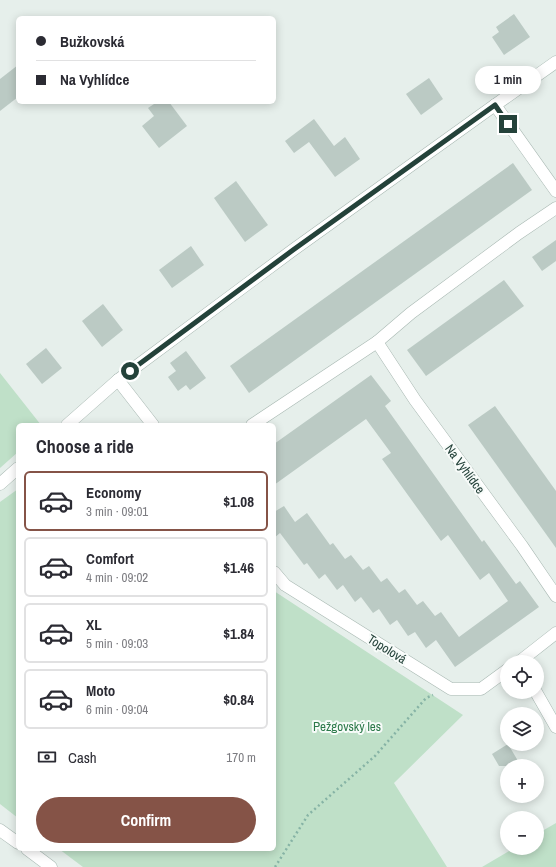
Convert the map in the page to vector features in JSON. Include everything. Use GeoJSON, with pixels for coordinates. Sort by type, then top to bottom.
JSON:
{"type":"FeatureCollection","features":[{"type":"Feature","properties":{"kind":"street"},"geometry":{"type":"LineString","coordinates":[[69,423],[118,380],[293,250],[556,62]]}},
{"type":"Feature","properties":{"kind":"street"},"geometry":{"type":"LineString","coordinates":[[495,105],[556,191]]}},
{"type":"Feature","properties":{"kind":"street"},"geometry":{"type":"LineString","coordinates":[[255,423],[377,342],[411,313],[556,208]]}},
{"type":"Feature","properties":{"kind":"street","name":"Na Vyhlídce"},"geometry":{"type":"LineString","coordinates":[[377,342],[415,400],[522,546],[556,596]]}},
{"type":"Feature","properties":{"kind":"street"},"geometry":{"type":"LineString","coordinates":[[118,380],[151,423]]}},
{"type":"Feature","properties":{"kind":"street"},"geometry":{"type":"LineString","coordinates":[[0,484],[16,470]]}},
{"type":"Feature","properties":{"kind":"street","name":"Topolová"},"geometry":{"type":"LineString","coordinates":[[276,574],[285,585],[451,689]]}},
{"type":"Feature","properties":{"kind":"street"},"geometry":{"type":"LineString","coordinates":[[528,655],[556,633]]}},
{"type":"Feature","properties":{"kind":"street"},"geometry":{"type":"LineString","coordinates":[[451,689],[481,689],[500,675]]}},
{"type":"Feature","properties":{"kind":"street"},"geometry":{"type":"LineString","coordinates":[[540,699],[556,727]]}},
{"type":"Feature","properties":{"kind":"street"},"geometry":{"type":"LineString","coordinates":[[0,830],[16,842]]}},
{"type":"Feature","properties":{"kind":"street"},"geometry":{"type":"LineString","coordinates":[[30,851],[51,867]]}},
{"type":"Feature","properties":{"kind":"path"},"geometry":{"type":"LineString","coordinates":[[275,867],[308,815],[375,756],[426,698],[451,689]]}},
{"type":"Feature","properties":{"kind":"green space"},"geometry":{"type":"Polygon","coordinates":[[[0,373],[39,423],[16,423],[16,454],[0,468],[0,373]]]}},
{"type":"Feature","properties":{"kind":"green space"},"geometry":{"type":"Polygon","coordinates":[[[16,490],[16,816],[0,804],[0,502],[16,490]]]}},
{"type":"Feature","properties":{"kind":"green space","name":"Pežgovský les"},"geometry":{"type":"Polygon","coordinates":[[[276,592],[463,715],[394,783],[447,867],[83,867],[62,851],[276,851],[276,592]]]}},
{"type":"Feature","properties":{"kind":"green space"},"geometry":{"type":"Polygon","coordinates":[[[556,823],[556,867],[482,867],[502,855],[544,855],[544,830],[556,823]]]}},
{"type":"Feature","properties":{"kind":"building"},"geometry":{"type":"Polygon","coordinates":[[[514,14],[530,37],[504,55],[492,37],[499,32],[496,27],[514,14]]]}},
{"type":"Feature","properties":{"kind":"building"},"geometry":{"type":"Polygon","coordinates":[[[16,67],[16,99],[0,111],[0,79],[16,67]]]}},
{"type":"Feature","properties":{"kind":"building"},"geometry":{"type":"Polygon","coordinates":[[[429,78],[443,99],[421,115],[406,94],[429,78]]]}},
{"type":"Feature","properties":{"kind":"building"},"geometry":{"type":"Polygon","coordinates":[[[154,104],[170,104],[187,126],[159,148],[142,126],[154,116],[148,108],[154,104]]]}},
{"type":"Feature","properties":{"kind":"building"},"geometry":{"type":"Polygon","coordinates":[[[314,119],[334,146],[345,137],[360,159],[335,177],[309,142],[294,153],[285,141],[314,119]]]}},
{"type":"Feature","properties":{"kind":"building"},"geometry":{"type":"Polygon","coordinates":[[[513,163],[532,190],[249,393],[230,366],[513,163]]]}},
{"type":"Feature","properties":{"kind":"building"},"geometry":{"type":"Polygon","coordinates":[[[236,181],[268,225],[245,242],[214,198],[236,181]]]}},
{"type":"Feature","properties":{"kind":"building"},"geometry":{"type":"Polygon","coordinates":[[[556,240],[556,261],[542,271],[532,257],[556,240]]]}},
{"type":"Feature","properties":{"kind":"building"},"geometry":{"type":"Polygon","coordinates":[[[191,246],[204,265],[172,288],[159,270],[191,246]]]}},
{"type":"Feature","properties":{"kind":"building"},"geometry":{"type":"Polygon","coordinates":[[[504,280],[524,306],[426,376],[407,350],[504,280]]]}},
{"type":"Feature","properties":{"kind":"building"},"geometry":{"type":"Polygon","coordinates":[[[103,304],[123,330],[102,347],[82,321],[103,304]]]}},
{"type":"Feature","properties":{"kind":"building"},"geometry":{"type":"Polygon","coordinates":[[[46,348],[62,368],[42,384],[26,364],[46,348]]]}},
{"type":"Feature","properties":{"kind":"building"},"geometry":{"type":"Polygon","coordinates":[[[186,351],[206,378],[190,390],[186,385],[178,391],[168,377],[176,371],[170,363],[186,351]]]}},
{"type":"Feature","properties":{"kind":"building"},"geometry":{"type":"Polygon","coordinates":[[[371,375],[391,401],[385,406],[482,542],[484,540],[516,584],[520,581],[539,607],[455,667],[436,640],[426,648],[415,632],[408,636],[397,620],[390,625],[379,609],[373,613],[361,597],[355,602],[343,585],[337,590],[325,574],[319,579],[307,563],[304,565],[280,533],[276,536],[276,511],[284,506],[295,522],[307,513],[330,545],[333,543],[345,559],[351,555],[363,570],[369,566],[381,582],[387,578],[399,593],[405,589],[417,605],[423,601],[435,616],[441,612],[459,637],[508,601],[489,573],[480,580],[448,535],[441,541],[382,459],[391,453],[366,419],[276,484],[276,443],[371,375]]]}},
{"type":"Feature","properties":{"kind":"building"},"geometry":{"type":"Polygon","coordinates":[[[495,406],[556,491],[556,548],[468,425],[495,406]]]}},
{"type":"Feature","properties":{"kind":"building"},"geometry":{"type":"Polygon","coordinates":[[[500,749],[500,751],[512,751],[517,759],[500,759],[499,766],[492,754],[500,749]]]}},
{"type":"Feature","properties":{"kind":"route"},"geometry":{"type":"LineString","coordinates":[[130,371],[293,250],[495,105],[508,124]]}}]}
